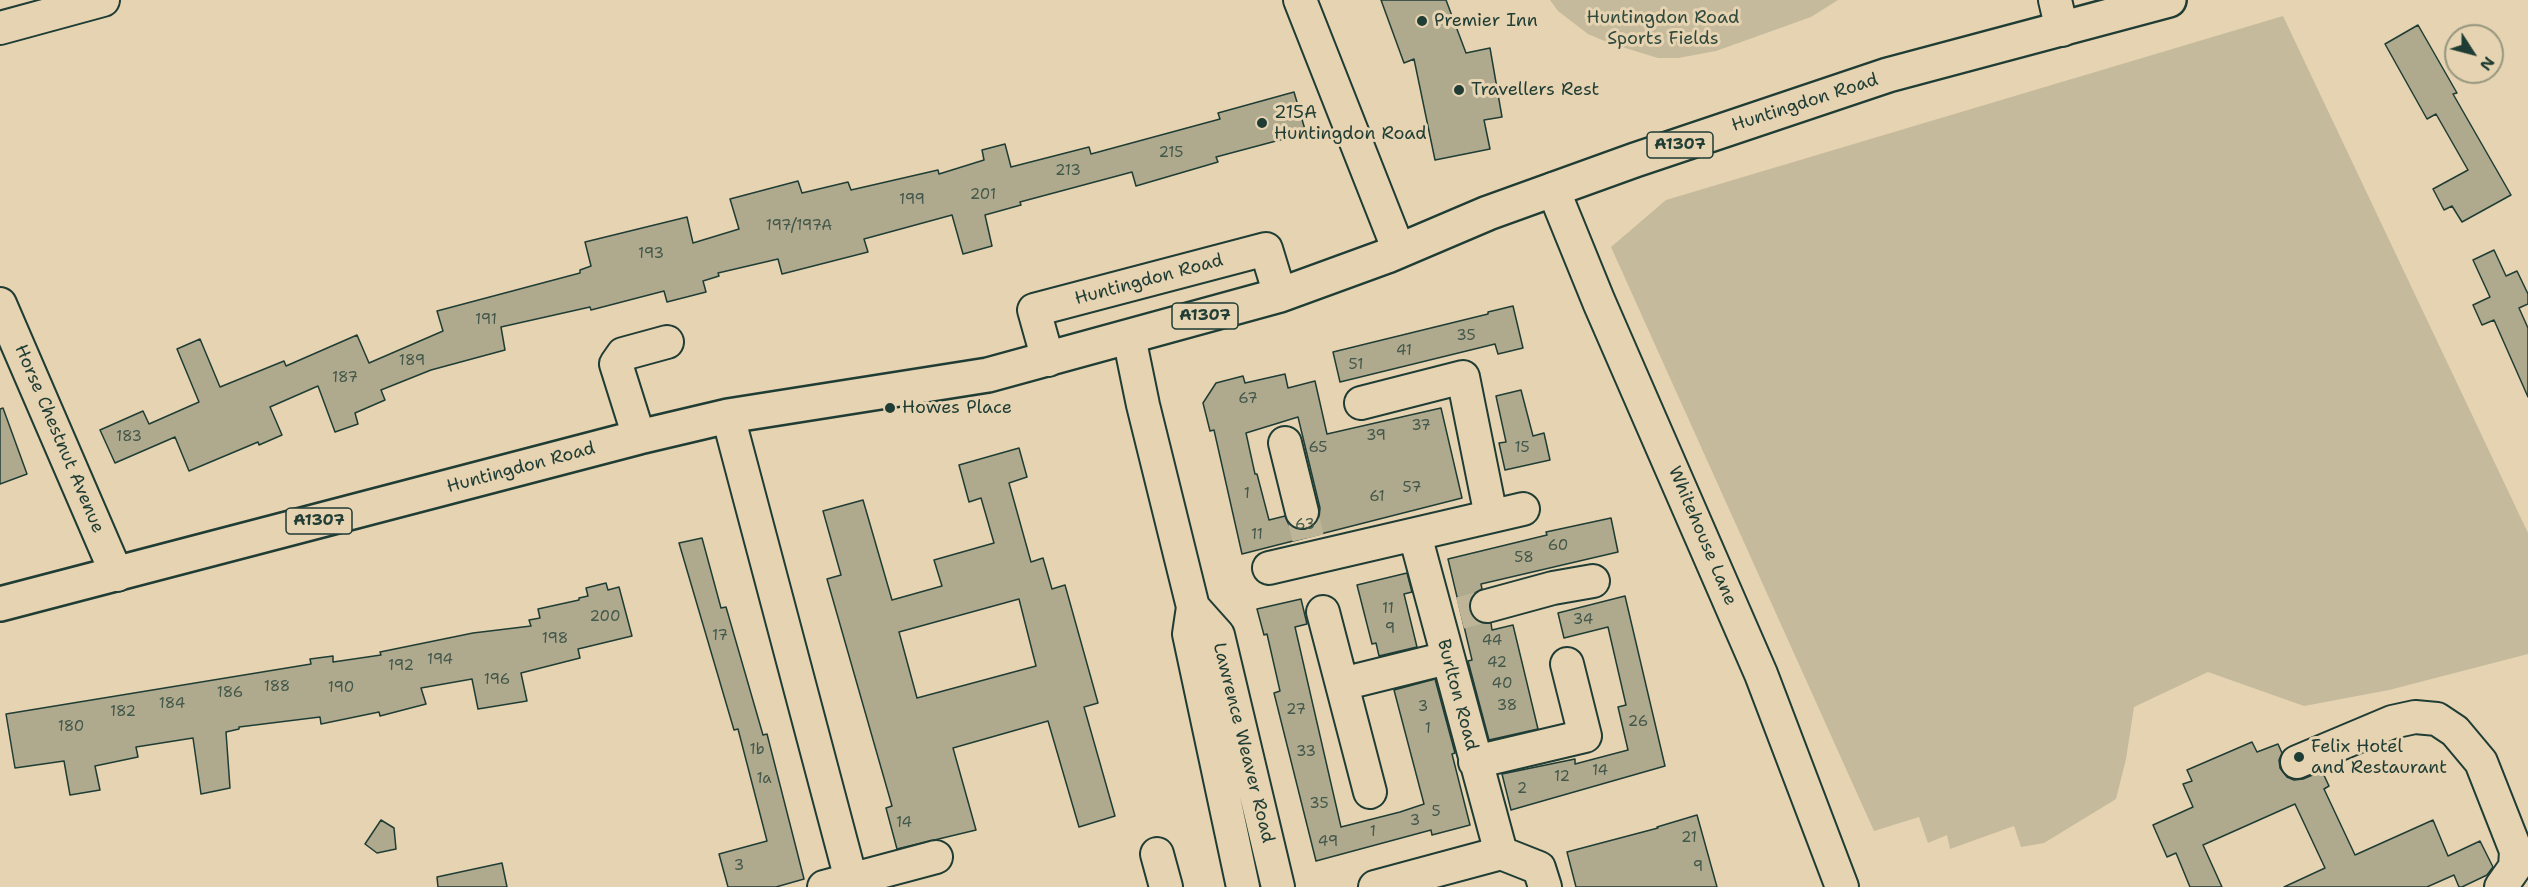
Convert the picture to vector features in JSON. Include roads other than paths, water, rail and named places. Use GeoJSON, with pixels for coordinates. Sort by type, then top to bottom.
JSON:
{"type":"FeatureCollection","features":[{"type":"Feature","properties":{"kind":"main road","name":"Huntingdon Road"},"geometry":{"type":"LineString","coordinates":[[0,604],[639,437],[728,416],[988,375],[1048,360],[1280,295],[1399,251],[1488,213],[1635,159],[1888,75],[2058,15],[2169,0]]}},
{"type":"Feature","properties":{"kind":"street"},"geometry":{"type":"LineString","coordinates":[[0,28],[103,0]]}},
{"type":"Feature","properties":{"kind":"street"},"geometry":{"type":"LineString","coordinates":[[1283,0],[1365,202]]}},
{"type":"Feature","properties":{"kind":"street"},"geometry":{"type":"LineString","coordinates":[[1300,0],[1399,251]]}},
{"type":"Feature","properties":{"kind":"street","name":"Whitehouse Lane"},"geometry":{"type":"LineString","coordinates":[[1554,189],[1599,302],[1761,674],[1842,887]]}},
{"type":"Feature","properties":{"kind":"street","name":"Huntingdon Road"},"geometry":{"type":"LineString","coordinates":[[1048,360],[1034,310],[1266,249],[1280,295]]}},
{"type":"Feature","properties":{"kind":"street","name":"Horse Chestnut Avenue"},"geometry":{"type":"LineString","coordinates":[[0,304],[117,574]]}},
{"type":"Feature","properties":{"kind":"street","name":"Lawrence Weaver Road"},"geometry":{"type":"LineString","coordinates":[[1129,337],[1143,405],[1193,607],[1189,634],[1243,887]]}},
{"type":"Feature","properties":{"kind":"street"},"geometry":{"type":"LineString","coordinates":[[639,437],[616,364],[623,354],[667,342]]}},
{"type":"Feature","properties":{"kind":"street"},"geometry":{"type":"LineString","coordinates":[[1361,403],[1463,377],[1491,516]]}},
{"type":"Feature","properties":{"kind":"street"},"geometry":{"type":"LineString","coordinates":[[728,416],[843,885],[936,857]]}},
{"type":"Feature","properties":{"kind":"street"},"geometry":{"type":"LineString","coordinates":[[1285,443],[1307,536]]}},
{"type":"Feature","properties":{"kind":"street"},"geometry":{"type":"LineString","coordinates":[[1269,568],[1307,536],[1364,544],[1415,535],[1523,509]]}},
{"type":"Feature","properties":{"kind":"street","name":"Burlton Road"},"geometry":{"type":"LineString","coordinates":[[1415,535],[1461,613],[1447,658],[1501,854]]}},
{"type":"Feature","properties":{"kind":"street"},"geometry":{"type":"LineString","coordinates":[[1461,613],[1553,588],[1593,581]]}},
{"type":"Feature","properties":{"kind":"street","name":"Lawrence Weaver Road"},"geometry":{"type":"LineString","coordinates":[[1193,607],[1218,635],[1278,887]]}},
{"type":"Feature","properties":{"kind":"street"},"geometry":{"type":"LineString","coordinates":[[1323,612],[1370,792]]}},
{"type":"Feature","properties":{"kind":"street"},"geometry":{"type":"LineString","coordinates":[[1342,684],[1447,658]]}},
{"type":"Feature","properties":{"kind":"street"},"geometry":{"type":"LineString","coordinates":[[1475,762],[1585,736],[1567,664]]}},
{"type":"Feature","properties":{"kind":"street"},"geometry":{"type":"LineString","coordinates":[[2297,762],[2392,722],[2415,717],[2437,719],[2455,731],[2481,762],[2516,851],[2515,867],[2501,887]]}},
{"type":"Feature","properties":{"kind":"street"},"geometry":{"type":"LineString","coordinates":[[1157,854],[1166,887]]}},
{"type":"Feature","properties":{"kind":"street"},"geometry":{"type":"LineString","coordinates":[[1375,887],[1501,854],[1539,868],[1545,887]]}},
{"type":"Feature","properties":{"kind":"tunnel"},"geometry":{"type":"LineString","coordinates":[[1302,512],[1308,538]]}},
{"type":"Feature","properties":{"kind":"tunnel"},"geometry":{"type":"LineString","coordinates":[[1460,613],[1487,606]]}},
{"type":"Feature","properties":{"kind":"place","name":"Premier Inn"},"geometry":{"type":"Point","coordinates":[1422,21]}},
{"type":"Feature","properties":{"kind":"place","name":"Travellers Rest"},"geometry":{"type":"Point","coordinates":[1459,90]}},
{"type":"Feature","properties":{"kind":"place","name":"215A Huntingdon Road"},"geometry":{"type":"Point","coordinates":[1262,123]}},
{"type":"Feature","properties":{"kind":"place","name":"Howes Place"},"geometry":{"type":"Point","coordinates":[890,408]}},
{"type":"Feature","properties":{"kind":"place","name":"Felix Hotel and Restaurant"},"geometry":{"type":"Point","coordinates":[2299,757]}},
{"type":"Feature","properties":{"kind":"park label","name":"Huntingdon Road Sports Fields"},"geometry":{"type":"Point","coordinates":[1663,28]}}]}
